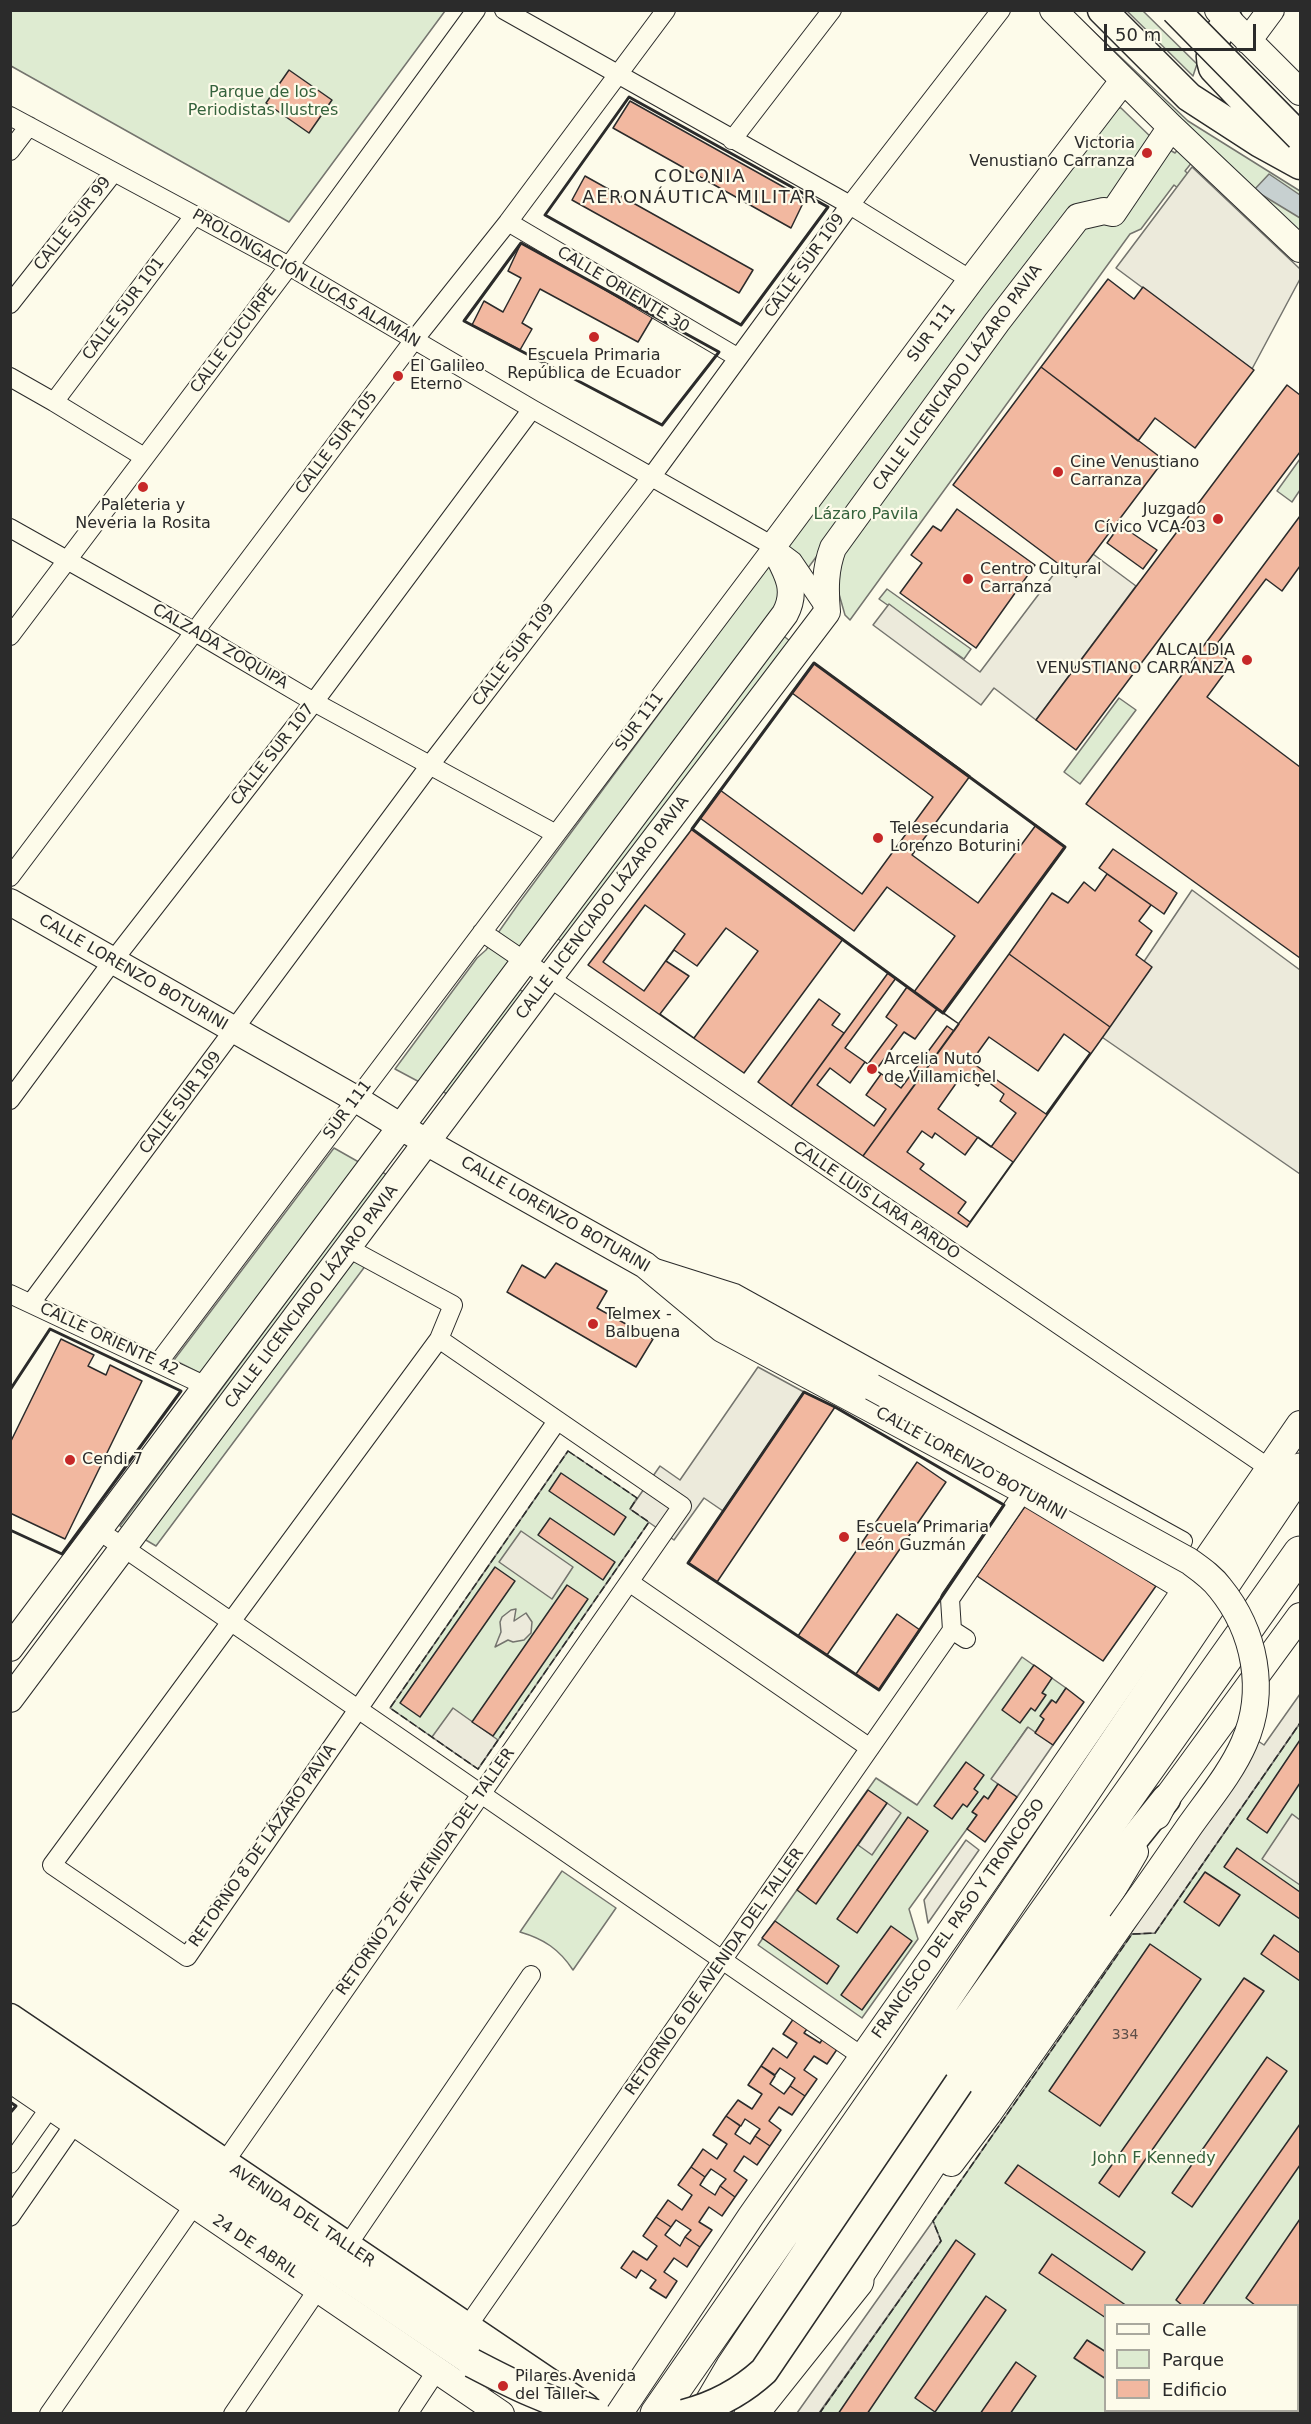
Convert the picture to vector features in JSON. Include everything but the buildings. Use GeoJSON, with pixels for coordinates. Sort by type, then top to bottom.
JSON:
{"type":"FeatureCollection","features":[{"type":"Feature","properties":{"kind":"highway","name":"FRANCISCO DEL PASO Y TRONCOSO"},"geometry":{"type":"LineString","coordinates":[[657,2414],[915,2042],[1285,1469]]}},
{"type":"Feature","properties":{"kind":"highway"},"geometry":{"type":"LineString","coordinates":[[705,2414],[732,2368],[888,2135],[1300,1553]]}},
{"type":"Feature","properties":{"kind":"highway"},"geometry":{"type":"LineString","coordinates":[[751,2414],[857,2281]]}},
{"type":"Feature","properties":{"kind":"main road"},"geometry":{"type":"LineString","coordinates":[[1082,10],[1103,31],[1189,97],[1260,143],[1300,165]]}},
{"type":"Feature","properties":{"kind":"main road"},"geometry":{"type":"LineString","coordinates":[[1102,10],[1189,97]]}},
{"type":"Feature","properties":{"kind":"main road"},"geometry":{"type":"LineString","coordinates":[[1174,10],[1300,137]]}},
{"type":"Feature","properties":{"kind":"main road"},"geometry":{"type":"LineString","coordinates":[[1227,14],[1212,44],[1209,57],[1213,68],[1300,160]]}},
{"type":"Feature","properties":{"kind":"main road"},"geometry":{"type":"LineString","coordinates":[[684,2414],[703,2409],[730,2397],[764,2371],[1086,1899],[1166,1799]]}},
{"type":"Feature","properties":{"kind":"main road","name":"AVENIDA DEL TALLER"},"geometry":{"type":"LineString","coordinates":[[10,2018],[595,2414]]}},
{"type":"Feature","properties":{"kind":"main road","name":"AVENIDA DEL TALLER"},"geometry":{"type":"LineString","coordinates":[[10,2049],[549,2414]]}},
{"type":"Feature","properties":{"kind":"main road"},"geometry":{"type":"LineString","coordinates":[[472,2363],[534,2394],[595,2414]]}},
{"type":"Feature","properties":{"kind":"street","name":"CALLE CUCURPE"},"geometry":{"type":"LineString","coordinates":[[10,636],[289,266],[476,10]]}},
{"type":"Feature","properties":{"kind":"street"},"geometry":{"type":"LineString","coordinates":[[504,10],[850,205],[971,280]]}},
{"type":"Feature","properties":{"kind":"street","name":"CALLE SUR 105"},"geometry":{"type":"LineString","coordinates":[[10,877],[414,340],[508,222],[666,10]]}},
{"type":"Feature","properties":{"kind":"street"},"geometry":{"type":"LineString","coordinates":[[732,140],[832,10]]}},
{"type":"Feature","properties":{"kind":"street","name":"CALLE SUR 109"},"geometry":{"type":"LineString","coordinates":[[32,1303],[430,765],[652,476],[850,205],[1001,10]]}},
{"type":"Feature","properties":{"kind":"street"},"geometry":{"type":"LineString","coordinates":[[1053,10],[1171,128],[1300,249]]}},
{"type":"Feature","properties":{"kind":"street"},"geometry":{"type":"LineString","coordinates":[[1248,41],[1271,10]]}},
{"type":"Feature","properties":{"kind":"street"},"geometry":{"type":"LineString","coordinates":[[1227,14],[1248,41],[1300,92]]}},
{"type":"Feature","properties":{"kind":"street","name":"SUR 111"},"geometry":{"type":"LineString","coordinates":[[158,1363],[1123,81]]}},
{"type":"Feature","properties":{"kind":"street","name":"PROLONGACIÓN LUCAS ALAMÁN"},"geometry":{"type":"LineString","coordinates":[[10,116],[289,266],[532,409],[773,546],[793,561],[828,612]]}},
{"type":"Feature","properties":{"kind":"street"},"geometry":{"type":"LineString","coordinates":[[10,151],[29,126]]}},
{"type":"Feature","properties":{"kind":"street","name":"CALLE LICENCIADO LÁZARO PAVIA"},"geometry":{"type":"LineString","coordinates":[[10,1699],[550,977],[828,612],[825,590],[827,564],[833,548],[997,322],[1078,217],[1104,211],[1113,213],[1171,128]]}},
{"type":"Feature","properties":{"kind":"street","name":"CALLE SUR 99"},"geometry":{"type":"LineString","coordinates":[[10,304],[114,172]]}},
{"type":"Feature","properties":{"kind":"street","name":"CALLE SUR 101"},"geometry":{"type":"LineString","coordinates":[[54,402],[194,216]]}},
{"type":"Feature","properties":{"kind":"street","name":"CALLE ORIENTE 30"},"geometry":{"type":"LineString","coordinates":[[508,222],[737,357]]}},
{"type":"Feature","properties":{"kind":"street"},"geometry":{"type":"LineString","coordinates":[[10,377],[144,457]]}},
{"type":"Feature","properties":{"kind":"street","name":"CALLE SUR 107"},"geometry":{"type":"LineString","coordinates":[[10,1100],[112,962],[314,702],[532,409]]}},
{"type":"Feature","properties":{"kind":"street","name":"CALZADA ZOQUIPA"},"geometry":{"type":"LineString","coordinates":[[14,535],[68,560],[314,702],[556,834]]}},
{"type":"Feature","properties":{"kind":"street","name":"CALLE LICENCIADO LÁZARO PAVIA"},"geometry":{"type":"LineString","coordinates":[[10,1648],[785,615],[792,602],[793,591],[773,546]]}},
{"type":"Feature","properties":{"kind":"street","name":"CALLE LORENZO BOTURINI"},"geometry":{"type":"LineString","coordinates":[[10,903],[645,1265],[722,1329],[1024,1491],[1187,1589]]}},
{"type":"Feature","properties":{"kind":"street","name":"CALLE LUIS LARA PARDO"},"geometry":{"type":"LineString","coordinates":[[482,932],[1285,1469]]}},
{"type":"Feature","properties":{"kind":"street","name":"RETORNO 8 DE LÁZARO PAVIA"},"geometry":{"type":"LineString","coordinates":[[348,1248],[453,1305],[439,1339],[52,1866],[187,1957],[557,1421]]}},
{"type":"Feature","properties":{"kind":"street"},"geometry":{"type":"LineString","coordinates":[[645,1265],[1189,1561],[1220,1587],[1242,1622],[1250,1643],[1256,1687],[1255,1708],[1244,1742],[1221,1782],[956,2159],[914,2193]]}},
{"type":"Feature","properties":{"kind":"street"},"geometry":{"type":"LineString","coordinates":[[645,1265],[735,1293],[1183,1541]]}},
{"type":"Feature","properties":{"kind":"street","name":"CALLE ORIENTE 42"},"geometry":{"type":"LineString","coordinates":[[10,1294],[208,1387]]}},
{"type":"Feature","properties":{"kind":"street"},"geometry":{"type":"LineString","coordinates":[[439,1339],[557,1421]]}},
{"type":"Feature","properties":{"kind":"street","name":"RETORNO 2 DE AVENIDA DEL TALLER"},"geometry":{"type":"LineString","coordinates":[[224,2163],[682,1506],[557,1421]]}},
{"type":"Feature","properties":{"kind":"street","name":"FRANCISCO DEL PASO Y TRONCOSO"},"geometry":{"type":"LineString","coordinates":[[619,2414],[751,2217],[1187,1589],[1285,1469],[1300,1425]]}},
{"type":"Feature","properties":{"kind":"street","name":"RETORNO 6 DE AVENIDA DEL TALLER"},"geometry":{"type":"LineString","coordinates":[[467,2327],[870,1748],[959,1634],[950,1599],[1024,1491]]}},
{"type":"Feature","properties":{"kind":"street"},"geometry":{"type":"LineString","coordinates":[[98,1530],[863,2057]]}},
{"type":"Feature","properties":{"kind":"street"},"geometry":{"type":"LineString","coordinates":[[629,1582],[870,1748]]}},
{"type":"Feature","properties":{"kind":"street"},"geometry":{"type":"LineString","coordinates":[[772,2414],[914,2193],[1099,1914],[1166,1799],[1300,1616]]}},
{"type":"Feature","properties":{"kind":"street"},"geometry":{"type":"LineString","coordinates":[[346,2246],[531,1975]]}},
{"type":"Feature","properties":{"kind":"street","name":"24 DE ABRIL"},"geometry":{"type":"LineString","coordinates":[[10,2079],[501,2414]]}},
{"type":"Feature","properties":{"kind":"street"},"geometry":{"type":"LineString","coordinates":[[10,2164],[51,2106]]}},
{"type":"Feature","properties":{"kind":"street"},"geometry":{"type":"LineString","coordinates":[[10,2217],[75,2123]]}},
{"type":"Feature","properties":{"kind":"street"},"geometry":{"type":"LineString","coordinates":[[49,2414],[194,2205]]}},
{"type":"Feature","properties":{"kind":"street"},"geometry":{"type":"LineString","coordinates":[[233,2414],[318,2289]]}},
{"type":"Feature","properties":{"kind":"street"},"geometry":{"type":"LineString","coordinates":[[408,2414],[437,2370]]}},
{"type":"Feature","properties":{"kind":"green space","name":"Parque de los Periodistas Ilustres"},"geometry":{"type":"Polygon","coordinates":[[[10,11],[445,11],[289,222],[11,66],[10,11]]]}},
{"type":"Feature","properties":{"kind":"green space"},"geometry":{"type":"Polygon","coordinates":[[[1066,11],[1072,11],[1188,121],[1300,191],[1300,234],[1066,11]]]}},
{"type":"Feature","properties":{"kind":"green space"},"geometry":{"type":"Polygon","coordinates":[[[1127,11],[1143,11],[1197,64],[1193,76],[1127,11]]]}},
{"type":"Feature","properties":{"kind":"green space","name":"Lázaro Pavila"},"geometry":{"type":"Polygon","coordinates":[[[1113,107],[1121,108],[1156,142],[1175,153],[1179,148],[1193,161],[1185,171],[1199,184],[1188,196],[1174,185],[1141,229],[1130,234],[850,620],[845,615],[825,545],[425,1085],[395,1069],[477,958],[486,950],[802,520],[1113,107]]]}},
{"type":"Feature","properties":{"kind":"green space"},"geometry":{"type":"Polygon","coordinates":[[[1300,459],[1300,490],[1292,502],[1277,491],[1300,459]]]}},
{"type":"Feature","properties":{"kind":"green space"},"geometry":{"type":"Polygon","coordinates":[[[887,589],[971,649],[964,659],[879,599],[887,589]]]}},
{"type":"Feature","properties":{"kind":"green space"},"geometry":{"type":"Polygon","coordinates":[[[781,634],[790,641],[566,945],[557,938],[781,634]]]}},
{"type":"Feature","properties":{"kind":"green space"},"geometry":{"type":"Polygon","coordinates":[[[1119,698],[1136,710],[1080,784],[1064,772],[1119,698]]]}},
{"type":"Feature","properties":{"kind":"green space"},"geometry":{"type":"Polygon","coordinates":[[[519,989],[528,995],[453,1096],[443,1092],[519,989]]]}},
{"type":"Feature","properties":{"kind":"green space"},"geometry":{"type":"Polygon","coordinates":[[[334,1148],[364,1165],[204,1375],[174,1360],[334,1148]]]}},
{"type":"Feature","properties":{"kind":"green space"},"geometry":{"type":"Polygon","coordinates":[[[382,1172],[389,1176],[125,1530],[120,1526],[382,1172]]]}},
{"type":"Feature","properties":{"kind":"green space"},"geometry":{"type":"Polygon","coordinates":[[[354,1257],[366,1265],[156,1546],[139,1536],[354,1257]]]}},
{"type":"Feature","properties":{"kind":"green space"},"geometry":{"type":"Polygon","coordinates":[[[568,1451],[637,1498],[630,1509],[649,1522],[478,1769],[390,1708],[568,1451]]]}},
{"type":"Feature","properties":{"kind":"green space"},"geometry":{"type":"Polygon","coordinates":[[[1022,1657],[1066,1688],[1056,1703],[1051,1700],[1041,1715],[1044,1719],[1035,1733],[1027,1728],[992,1779],[998,1784],[988,1799],[984,1796],[973,1811],[977,1815],[909,1909],[918,1939],[862,2018],[758,1945],[876,1778],[917,1805],[1022,1657]]]}},
{"type":"Feature","properties":{"kind":"green space","name":"John F Kennedy"},"geometry":{"type":"Polygon","coordinates":[[[1300,1723],[1299,2360],[1299,2304],[1104,2304],[1104,2412],[1262,2412],[1261,2414],[819,2414],[941,2241],[933,2221],[1132,1934],[1155,1933],[1300,1723]]]}},
{"type":"Feature","properties":{"kind":"green space"},"geometry":{"type":"Polygon","coordinates":[[[562,1871],[616,1908],[573,1970],[550,1946],[520,1932],[562,1871]]]}},
{"type":"Feature","properties":{"kind":"shaded area"},"geometry":{"type":"Polygon","coordinates":[[[1192,167],[1300,269],[1300,279],[1252,369],[1116,268],[1192,167]]]}},
{"type":"Feature","properties":{"kind":"shaded area"},"geometry":{"type":"Polygon","coordinates":[[[1269,174],[1300,195],[1300,218],[1254,190],[1269,174]]]}},
{"type":"Feature","properties":{"kind":"shaded area"},"geometry":{"type":"Polygon","coordinates":[[[1093,554],[1136,586],[1036,720],[994,688],[981,705],[873,625],[889,604],[980,672],[1060,566],[1076,577],[1093,554]]]}},
{"type":"Feature","properties":{"kind":"shaded area"},"geometry":{"type":"Polygon","coordinates":[[[1192,890],[1300,970],[1300,1174],[1096,1033],[1192,890]]]}},
{"type":"Feature","properties":{"kind":"shaded area"},"geometry":{"type":"Polygon","coordinates":[[[758,1367],[804,1392],[723,1511],[704,1498],[674,1540],[630,1509],[660,1466],[680,1480],[758,1367]]]}},
{"type":"Feature","properties":{"kind":"shaded area"},"geometry":{"type":"Polygon","coordinates":[[[521,1531],[573,1567],[552,1599],[499,1562],[521,1531]]]}},
{"type":"Feature","properties":{"kind":"shaded area"},"geometry":{"type":"Polygon","coordinates":[[[516,1609],[514,1621],[526,1613],[532,1622],[531,1633],[524,1640],[513,1642],[508,1640],[495,1647],[501,1632],[502,1617],[516,1609]]]}},
{"type":"Feature","properties":{"kind":"shaded area"},"geometry":{"type":"Polygon","coordinates":[[[1300,1694],[1300,1723],[1155,1933],[1132,1934],[1114,1921],[1243,1731],[1264,1745],[1300,1694]]]}},
{"type":"Feature","properties":{"kind":"shaded area"},"geometry":{"type":"Polygon","coordinates":[[[453,1708],[498,1740],[478,1769],[432,1737],[453,1708]]]}},
{"type":"Feature","properties":{"kind":"shaded area"},"geometry":{"type":"Polygon","coordinates":[[[1028,1727],[1053,1745],[1017,1797],[991,1779],[1028,1727]]]}},
{"type":"Feature","properties":{"kind":"shaded area"},"geometry":{"type":"Polygon","coordinates":[[[887,1803],[901,1813],[872,1855],[858,1845],[887,1803]]]}},
{"type":"Feature","properties":{"kind":"shaded area"},"geometry":{"type":"Polygon","coordinates":[[[1292,1814],[1300,1820],[1300,1885],[1262,1859],[1292,1814]]]}},
{"type":"Feature","properties":{"kind":"shaded area"},"geometry":{"type":"Polygon","coordinates":[[[966,1840],[979,1850],[928,1923],[924,1900],[966,1840]]]}},
{"type":"Feature","properties":{"kind":"shaded area"},"geometry":{"type":"Polygon","coordinates":[[[933,2221],[941,2241],[819,2413],[797,2413],[933,2221]]]}},
{"type":"Feature","properties":{"kind":"fence"},"geometry":{"type":"LineString","coordinates":[[568,1451],[637,1498],[630,1509],[649,1522],[478,1769],[390,1708],[568,1451]]}},
{"type":"Feature","properties":{"kind":"fence"},"geometry":{"type":"LineString","coordinates":[[819,2414],[941,2241],[933,2221],[1132,1934],[1155,1933],[1300,1723]]}},
{"type":"Feature","properties":{"kind":"wall"},"geometry":{"type":"LineString","coordinates":[[629,97],[828,207],[741,325],[545,215],[629,97]]}},
{"type":"Feature","properties":{"kind":"wall"},"geometry":{"type":"LineString","coordinates":[[521,243],[719,352],[662,425],[464,321],[521,243]]}},
{"type":"Feature","properties":{"kind":"wall"},"geometry":{"type":"LineString","coordinates":[[814,663],[1065,847],[943,1013],[692,829],[814,663]]}},
{"type":"Feature","properties":{"kind":"wall"},"geometry":{"type":"LineString","coordinates":[[10,1390],[50,1329],[181,1391],[62,1554],[10,1530]]}},
{"type":"Feature","properties":{"kind":"wall"},"geometry":{"type":"LineString","coordinates":[[804,1392],[835,1407],[1004,1505],[879,1690],[688,1563],[804,1392]]}},
{"type":"Feature","properties":{"kind":"wall"},"geometry":{"type":"LineString","coordinates":[[10,2102],[16,2106],[10,2113]]}},
{"type":"Feature","properties":{"kind":"place","name":"Victoria Venustiano Carranza"},"geometry":{"type":"Point","coordinates":[1147,153]}},
{"type":"Feature","properties":{"kind":"place","name":"Escuela Primaria República de Ecuador"},"geometry":{"type":"Point","coordinates":[594,337]}},
{"type":"Feature","properties":{"kind":"place","name":"El Galileo Eterno"},"geometry":{"type":"Point","coordinates":[398,376]}},
{"type":"Feature","properties":{"kind":"place","name":"Cine Venustiano Carranza"},"geometry":{"type":"Point","coordinates":[1058,472]}},
{"type":"Feature","properties":{"kind":"place","name":"Paleteria y Neveria la Rosita"},"geometry":{"type":"Point","coordinates":[143,487]}},
{"type":"Feature","properties":{"kind":"place","name":"Juzgado Cívico VCA-03"},"geometry":{"type":"Point","coordinates":[1218,519]}},
{"type":"Feature","properties":{"kind":"place","name":"Centro Cultural Carranza"},"geometry":{"type":"Point","coordinates":[968,579]}},
{"type":"Feature","properties":{"kind":"place","name":"ALCALDIA VENUSTIANO CARRANZA"},"geometry":{"type":"Point","coordinates":[1247,660]}},
{"type":"Feature","properties":{"kind":"place","name":"Telesecundaria Lorenzo Boturini"},"geometry":{"type":"Point","coordinates":[878,838]}},
{"type":"Feature","properties":{"kind":"place","name":"Arcelia Nuto de Villamichel"},"geometry":{"type":"Point","coordinates":[872,1069]}},
{"type":"Feature","properties":{"kind":"place","name":"Telmex - Balbuena"},"geometry":{"type":"Point","coordinates":[593,1324]}},
{"type":"Feature","properties":{"kind":"place","name":"Cendi 7"},"geometry":{"type":"Point","coordinates":[70,1460]}},
{"type":"Feature","properties":{"kind":"place","name":"Escuela Primaria León Guzmán"},"geometry":{"type":"Point","coordinates":[844,1537]}},
{"type":"Feature","properties":{"kind":"place","name":"Pilares Avenida del Taller"},"geometry":{"type":"Point","coordinates":[503,2386]}},
{"type":"Feature","properties":{"kind":"district","name":"COLONIA AERONÁUTICA MILITAR"},"geometry":{"type":"Point","coordinates":[700,187]}}]}
